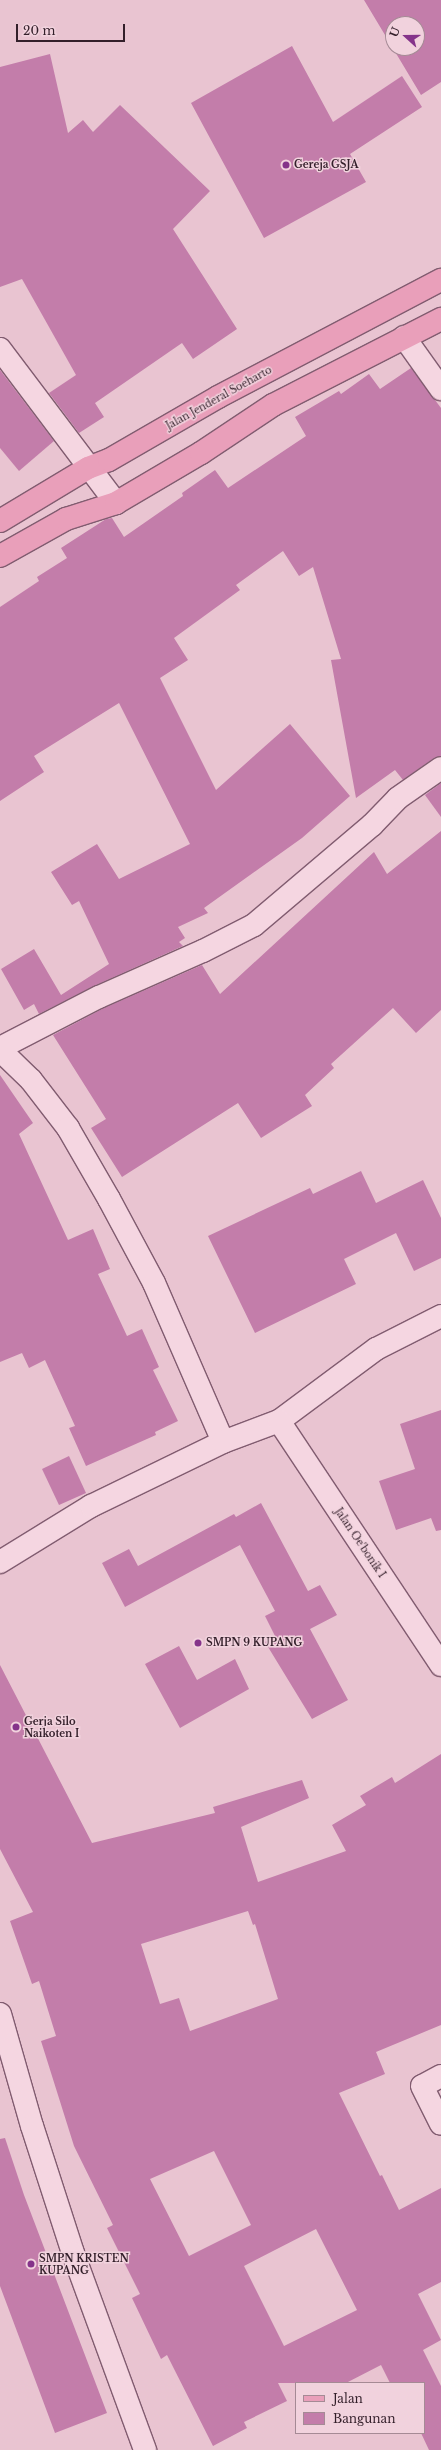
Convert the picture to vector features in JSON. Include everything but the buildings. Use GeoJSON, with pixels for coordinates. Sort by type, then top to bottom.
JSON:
{"type":"FeatureCollection","features":[{"type":"Feature","properties":{"kind":"main road","name":"Jalan Jenderal Soeharto"},"geometry":{"type":"LineString","coordinates":[[0,521],[88,468],[109,460],[218,397],[441,280]]}},
{"type":"Feature","properties":{"kind":"main road"},"geometry":{"type":"LineString","coordinates":[[0,556],[66,519],[116,503],[201,453],[274,405],[441,319]]}},
{"type":"Feature","properties":{"kind":"street"},"geometry":{"type":"LineString","coordinates":[[404,337],[441,389]]}},
{"type":"Feature","properties":{"kind":"street"},"geometry":{"type":"LineString","coordinates":[[0,349],[42,402],[88,468],[116,503]]}},
{"type":"Feature","properties":{"kind":"street"},"geometry":{"type":"LineString","coordinates":[[223,1442],[154,1283],[106,1193],[68,1128],[31,1080],[0,1049],[99,997],[203,951],[254,925],[372,825],[398,798],[441,768]]}},
{"type":"Feature","properties":{"kind":"street"},"geometry":{"type":"LineString","coordinates":[[0,1562],[91,1506],[223,1442],[279,1421],[376,1349],[441,1316]]}},
{"type":"Feature","properties":{"kind":"street","name":"Jalan Oe'bonik I"},"geometry":{"type":"LineString","coordinates":[[279,1421],[441,1665]]}},
{"type":"Feature","properties":{"kind":"street"},"geometry":{"type":"LineString","coordinates":[[0,2014],[32,2126],[73,2253],[145,2450]]}},
{"type":"Feature","properties":{"kind":"street"},"geometry":{"type":"LineString","coordinates":[[441,2076],[422,2086],[441,2124]]}},
{"type":"Feature","properties":{"kind":"place","name":"Gereja GSJA"},"geometry":{"type":"Point","coordinates":[286,165]}},
{"type":"Feature","properties":{"kind":"place","name":"SMPN 9 KUPANG"},"geometry":{"type":"Point","coordinates":[198,1643]}},
{"type":"Feature","properties":{"kind":"place","name":"Gerja Silo Naikoten I"},"geometry":{"type":"Point","coordinates":[16,1727]}},
{"type":"Feature","properties":{"kind":"place","name":"SMPN KRISTEN KUPANG"},"geometry":{"type":"Point","coordinates":[31,2264]}}]}
